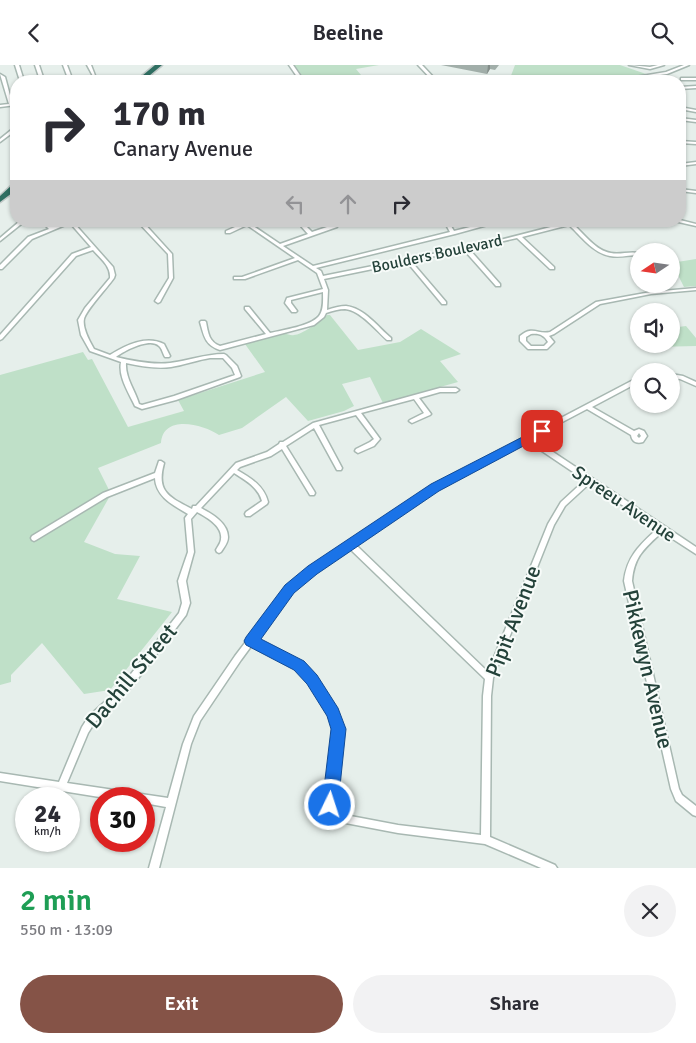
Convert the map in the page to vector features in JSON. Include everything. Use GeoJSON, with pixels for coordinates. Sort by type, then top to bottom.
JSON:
{"type":"FeatureCollection","features":[{"type":"Feature","properties":{"kind":"highway"},"geometry":{"type":"LineString","coordinates":[[145,75],[154,65]]}},
{"type":"Feature","properties":{"kind":"highway"},"geometry":{"type":"LineString","coordinates":[[146,75],[159,65]]}},
{"type":"Feature","properties":{"kind":"highway"},"geometry":{"type":"LineString","coordinates":[[0,199],[10,191]]}},
{"type":"Feature","properties":{"kind":"street"},"geometry":{"type":"LineString","coordinates":[[420,65],[429,75]]}},
{"type":"Feature","properties":{"kind":"street"},"geometry":{"type":"LineString","coordinates":[[631,65],[652,68],[662,65]]}},
{"type":"Feature","properties":{"kind":"street"},"geometry":{"type":"LineString","coordinates":[[658,75],[676,71],[687,65]]}},
{"type":"Feature","properties":{"kind":"street"},"geometry":{"type":"LineString","coordinates":[[0,75],[3,77],[10,102]]}},
{"type":"Feature","properties":{"kind":"street"},"geometry":{"type":"LineString","coordinates":[[0,90],[6,89]]}},
{"type":"Feature","properties":{"kind":"street"},"geometry":{"type":"LineString","coordinates":[[0,141],[10,133]]}},
{"type":"Feature","properties":{"kind":"street"},"geometry":{"type":"LineString","coordinates":[[0,240],[16,227]]}},
{"type":"Feature","properties":{"kind":"street"},"geometry":{"type":"LineString","coordinates":[[0,268],[27,240],[57,227]]}},
{"type":"Feature","properties":{"kind":"street"},"geometry":{"type":"LineString","coordinates":[[76,227],[111,267],[113,275],[83,315],[81,325],[92,350],[111,357],[124,359],[165,366],[198,357],[219,355],[227,357],[235,367],[238,376],[176,398],[142,407],[137,405],[125,378],[123,371],[124,359]]}},
{"type":"Feature","properties":{"kind":"street"},"geometry":{"type":"LineString","coordinates":[[145,227],[170,254],[171,278],[158,301]]}},
{"type":"Feature","properties":{"kind":"street"},"geometry":{"type":"LineString","coordinates":[[228,231],[236,227]]}},
{"type":"Feature","properties":{"kind":"street"},"geometry":{"type":"LineString","coordinates":[[253,227],[314,267],[322,279],[326,290],[324,312]]}},
{"type":"Feature","properties":{"kind":"street"},"geometry":{"type":"LineString","coordinates":[[304,227],[311,234]]}},
{"type":"Feature","properties":{"kind":"street"},"geometry":{"type":"LineString","coordinates":[[280,245],[330,227]]}},
{"type":"Feature","properties":{"kind":"street"},"geometry":{"type":"LineString","coordinates":[[450,227],[453,233]]}},
{"type":"Feature","properties":{"kind":"street"},"geometry":{"type":"LineString","coordinates":[[314,267],[453,233],[470,227]]}},
{"type":"Feature","properties":{"kind":"street","name":"Boulders Boulevard"},"geometry":{"type":"LineString","coordinates":[[322,279],[557,227]]}},
{"type":"Feature","properties":{"kind":"street"},"geometry":{"type":"LineString","coordinates":[[574,227],[604,253],[612,255],[630,254]]}},
{"type":"Feature","properties":{"kind":"street"},"geometry":{"type":"LineString","coordinates":[[518,236],[552,268]]}},
{"type":"Feature","properties":{"kind":"street"},"geometry":{"type":"LineString","coordinates":[[0,338],[74,255],[93,247]]}},
{"type":"Feature","properties":{"kind":"street"},"geometry":{"type":"LineString","coordinates":[[465,248],[498,285]]}},
{"type":"Feature","properties":{"kind":"street"},"geometry":{"type":"LineString","coordinates":[[236,279],[299,258]]}},
{"type":"Feature","properties":{"kind":"street"},"geometry":{"type":"LineString","coordinates":[[408,260],[444,303]]}},
{"type":"Feature","properties":{"kind":"street"},"geometry":{"type":"LineString","coordinates":[[546,335],[551,342],[545,349],[534,349],[527,346],[523,341],[523,336],[528,333],[539,332],[546,335],[569,324],[598,303],[651,293],[694,289],[696,295]]}},
{"type":"Feature","properties":{"kind":"street"},"geometry":{"type":"LineString","coordinates":[[294,311],[288,303],[289,299],[326,290]]}},
{"type":"Feature","properties":{"kind":"street"},"geometry":{"type":"LineString","coordinates":[[246,308],[270,335]]}},
{"type":"Feature","properties":{"kind":"street"},"geometry":{"type":"LineString","coordinates":[[203,322],[207,339],[216,347],[312,324],[324,312],[351,308],[389,339]]}},
{"type":"Feature","properties":{"kind":"street"},"geometry":{"type":"LineString","coordinates":[[111,357],[127,348],[152,342],[162,345],[167,356]]}},
{"type":"Feature","properties":{"kind":"street"},"geometry":{"type":"LineString","coordinates":[[680,377],[696,385]]}},
{"type":"Feature","properties":{"kind":"street"},"geometry":{"type":"LineString","coordinates":[[154,868],[189,736],[197,719],[251,641],[295,583],[435,487],[630,384]]}},
{"type":"Feature","properties":{"kind":"street"},"geometry":{"type":"LineString","coordinates":[[193,510],[238,465],[269,454],[315,424],[440,390],[456,390]]}},
{"type":"Feature","properties":{"kind":"street"},"geometry":{"type":"LineString","coordinates":[[412,421],[428,414],[416,397]]}},
{"type":"Feature","properties":{"kind":"street"},"geometry":{"type":"LineString","coordinates":[[588,407],[634,433]]}},
{"type":"Feature","properties":{"kind":"street"},"geometry":{"type":"LineString","coordinates":[[357,412],[377,439],[372,444],[358,451]]}},
{"type":"Feature","properties":{"kind":"street"},"geometry":{"type":"LineString","coordinates":[[315,424],[339,468]]}},
{"type":"Feature","properties":{"kind":"street","name":"Spreeu Avenue"},"geometry":{"type":"LineString","coordinates":[[528,439],[696,551]]}},
{"type":"Feature","properties":{"kind":"street"},"geometry":{"type":"LineString","coordinates":[[282,444],[312,493]]}},
{"type":"Feature","properties":{"kind":"street"},"geometry":{"type":"LineString","coordinates":[[161,463],[157,475],[160,491],[164,496],[213,520],[224,531],[226,536],[226,543],[219,550]]}},
{"type":"Feature","properties":{"kind":"street"},"geometry":{"type":"LineString","coordinates":[[232,470],[256,486],[264,496],[265,502],[248,514]]}},
{"type":"Feature","properties":{"kind":"street"},"geometry":{"type":"LineString","coordinates":[[34,538],[105,495],[157,475]]}},
{"type":"Feature","properties":{"kind":"street","name":"Pipit Avenue"},"geometry":{"type":"LineString","coordinates":[[485,840],[487,696],[489,678],[551,524],[563,504],[589,480]]}},
{"type":"Feature","properties":{"kind":"street","name":"Dachill Street"},"geometry":{"type":"LineString","coordinates":[[62,786],[85,730],[92,719],[130,682],[175,626],[184,610],[186,603],[182,581],[190,559],[188,524],[193,510]]}},
{"type":"Feature","properties":{"kind":"street","name":"Pikkewyn Avenue"},"geometry":{"type":"LineString","coordinates":[[662,528],[630,563],[628,581],[676,789],[679,798],[696,812]]}},
{"type":"Feature","properties":{"kind":"street"},"geometry":{"type":"LineString","coordinates":[[351,545],[489,678]]}},
{"type":"Feature","properties":{"kind":"street"},"geometry":{"type":"LineString","coordinates":[[251,641],[299,666],[312,679],[333,713],[338,729],[330,805],[338,819],[485,840],[552,868]]}},
{"type":"Feature","properties":{"kind":"street"},"geometry":{"type":"LineString","coordinates":[[0,777],[90,791]]}},
{"type":"Feature","properties":{"kind":"street"},"geometry":{"type":"LineString","coordinates":[[155,801],[170,803]]}},
{"type":"Feature","properties":{"kind":"green space"},"geometry":{"type":"Polygon","coordinates":[[[293,65],[379,65],[356,69],[361,75],[300,75],[293,65]]]}},
{"type":"Feature","properties":{"kind":"green space"},"geometry":{"type":"Polygon","coordinates":[[[515,65],[620,65],[649,75],[511,75],[515,65]]]}},
{"type":"Feature","properties":{"kind":"green space"},"geometry":{"type":"Polygon","coordinates":[[[696,259],[696,286],[684,287],[680,279],[680,262],[696,259]]]}},
{"type":"Feature","properties":{"kind":"green space"},"geometry":{"type":"Polygon","coordinates":[[[327,315],[330,315],[358,350],[400,342],[421,329],[461,354],[440,361],[458,382],[383,403],[370,377],[342,384],[354,406],[344,411],[308,421],[286,397],[242,428],[219,435],[194,425],[176,425],[169,428],[163,434],[161,443],[98,468],[111,494],[84,542],[115,554],[140,556],[117,599],[172,612],[110,690],[84,694],[42,643],[11,675],[11,682],[0,685],[0,375],[83,352],[88,360],[92,359],[128,427],[184,411],[178,400],[265,372],[245,344],[278,335],[301,333],[321,321],[327,315]]]}},
{"type":"Feature","properties":{"kind":"green space"},"geometry":{"type":"Polygon","coordinates":[[[686,326],[696,338],[696,346],[680,346],[680,327],[686,326]]]}},
{"type":"Feature","properties":{"kind":"route"},"geometry":{"type":"LineString","coordinates":[[330,805],[338,729],[333,713],[306,672],[299,666],[251,641],[295,583],[313,570],[435,487],[542,431]]}}]}
